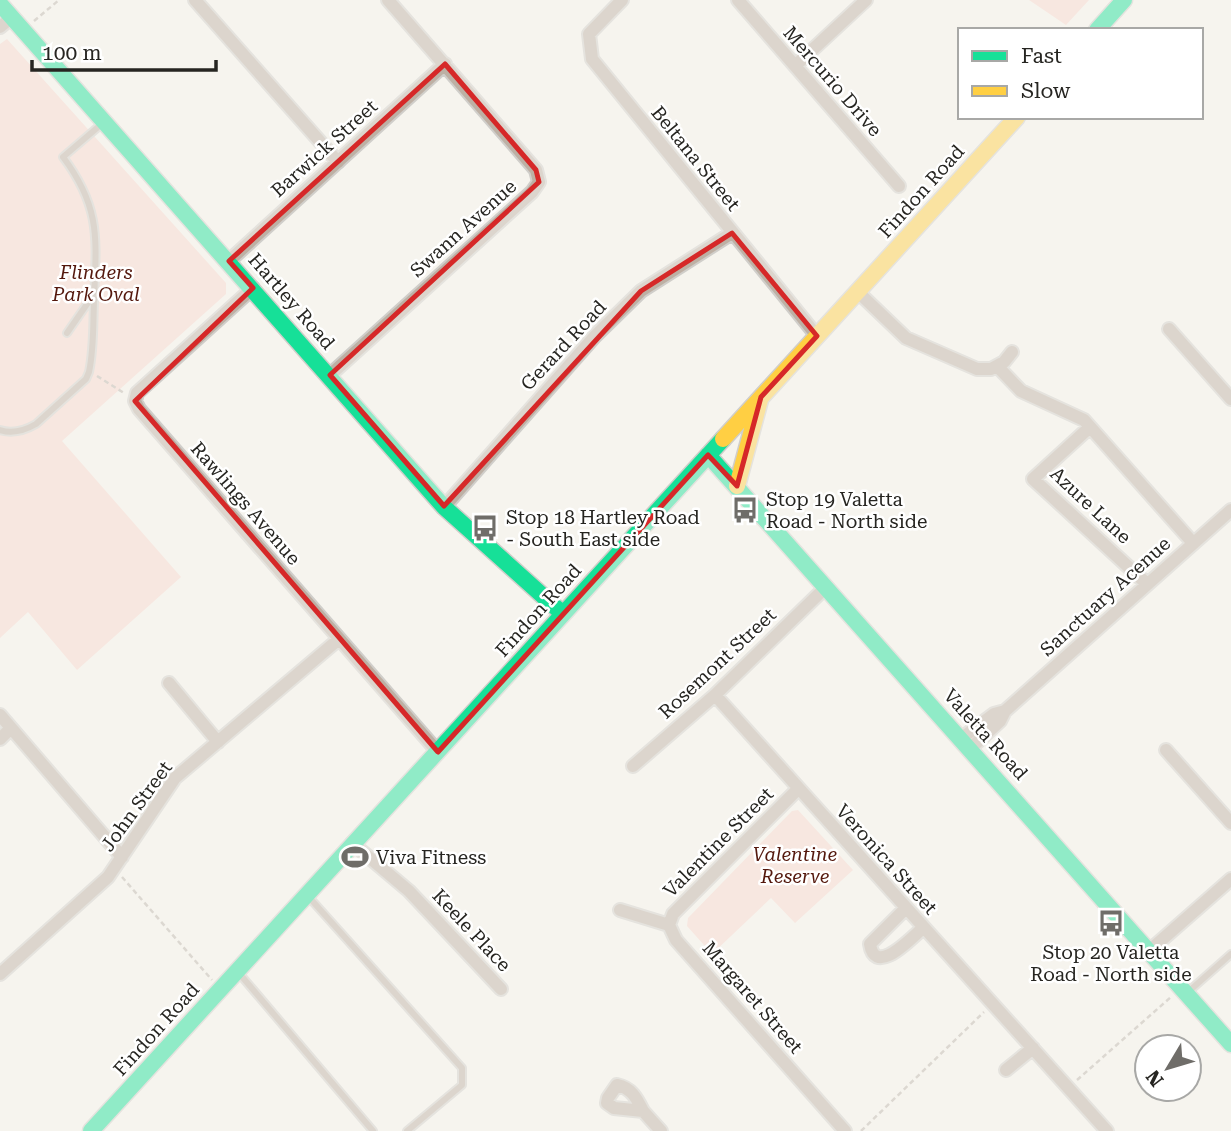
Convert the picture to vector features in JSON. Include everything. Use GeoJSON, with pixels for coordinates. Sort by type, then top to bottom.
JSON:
{"type":"FeatureCollection","features":[{"type":"Feature","properties":{"kind":"street"},"geometry":{"type":"LineString","coordinates":[[195,0],[338,162]]}},
{"type":"Feature","properties":{"kind":"street","name":"Beltana Street"},"geometry":{"type":"LineString","coordinates":[[622,0],[589,34],[592,59],[817,336]]}},
{"type":"Feature","properties":{"kind":"street","name":"Mercurio Drive"},"geometry":{"type":"LineString","coordinates":[[738,0],[899,186]]}},
{"type":"Feature","properties":{"kind":"street"},"geometry":{"type":"LineString","coordinates":[[795,66],[866,0]]}},
{"type":"Feature","properties":{"kind":"street"},"geometry":{"type":"LineString","coordinates":[[1099,28],[1124,0]]}},
{"type":"Feature","properties":{"kind":"street"},"geometry":{"type":"LineString","coordinates":[[393,2],[445,64]]}},
{"type":"Feature","properties":{"kind":"street","name":"Hartley Road"},"geometry":{"type":"LineString","coordinates":[[0,4],[6,22],[24,30],[444,507],[563,614]]}},
{"type":"Feature","properties":{"kind":"street","name":"Barwick Street"},"geometry":{"type":"LineString","coordinates":[[229,261],[445,64]]}},
{"type":"Feature","properties":{"kind":"street","name":"Swann Avenue"},"geometry":{"type":"LineString","coordinates":[[330,375],[532,192],[539,182],[537,170],[445,64]]}},
{"type":"Feature","properties":{"kind":"street","name":"Findon Road"},"geometry":{"type":"LineString","coordinates":[[92,1131],[1015,119]]}},
{"type":"Feature","properties":{"kind":"street","name":"Gerard Road"},"geometry":{"type":"LineString","coordinates":[[444,507],[595,336],[641,291],[732,233]]}},
{"type":"Feature","properties":{"kind":"street"},"geometry":{"type":"LineString","coordinates":[[135,401],[137,393],[253,288]]}},
{"type":"Feature","properties":{"kind":"street"},"geometry":{"type":"LineString","coordinates":[[858,292],[905,338],[977,369],[998,366],[1012,352]]}},
{"type":"Feature","properties":{"kind":"street"},"geometry":{"type":"LineString","coordinates":[[1169,329],[1231,399]]}},
{"type":"Feature","properties":{"kind":"street"},"geometry":{"type":"LineString","coordinates":[[998,366],[1020,391],[1084,420],[1193,543]]}},
{"type":"Feature","properties":{"kind":"street"},"geometry":{"type":"LineString","coordinates":[[737,486],[761,397]]}},
{"type":"Feature","properties":{"kind":"street","name":"Rawlings Avenue"},"geometry":{"type":"LineString","coordinates":[[135,401],[139,409],[438,752]]}},
{"type":"Feature","properties":{"kind":"street","name":"Azure Lane"},"geometry":{"type":"LineString","coordinates":[[1090,428],[1033,479],[1147,584]]}},
{"type":"Feature","properties":{"kind":"street","name":"Valetta Road"},"geometry":{"type":"LineString","coordinates":[[708,454],[1231,1044]]}},
{"type":"Feature","properties":{"kind":"street","name":"Sanctuary Acenue"},"geometry":{"type":"LineString","coordinates":[[966,743],[987,718],[1005,711],[1231,510]]}},
{"type":"Feature","properties":{"kind":"street","name":"Rosemont Street"},"geometry":{"type":"LineString","coordinates":[[633,766],[715,695],[826,587]]}},
{"type":"Feature","properties":{"kind":"street","name":"John Street"},"geometry":{"type":"LineString","coordinates":[[0,974],[108,877],[175,778],[339,639]]}},
{"type":"Feature","properties":{"kind":"street"},"geometry":{"type":"LineString","coordinates":[[169,683],[218,742]]}},
{"type":"Feature","properties":{"kind":"street","name":"Veronica Street"},"geometry":{"type":"LineString","coordinates":[[715,695],[1107,1131]]}},
{"type":"Feature","properties":{"kind":"street"},"geometry":{"type":"LineString","coordinates":[[0,715],[122,857]]}},
{"type":"Feature","properties":{"kind":"street"},"geometry":{"type":"LineString","coordinates":[[0,739],[11,728]]}},
{"type":"Feature","properties":{"kind":"street"},"geometry":{"type":"LineString","coordinates":[[1166,750],[1231,823]]}},
{"type":"Feature","properties":{"kind":"street","name":"Valentine Street"},"geometry":{"type":"LineString","coordinates":[[669,925],[673,914],[798,789]]}},
{"type":"Feature","properties":{"kind":"street","name":"Keele Place"},"geometry":{"type":"LineString","coordinates":[[352,843],[410,891],[501,989]]}},
{"type":"Feature","properties":{"kind":"street"},"geometry":{"type":"LineString","coordinates":[[1149,951],[1231,878]]}},
{"type":"Feature","properties":{"kind":"street"},"geometry":{"type":"LineString","coordinates":[[906,908],[870,944],[871,952],[883,958],[891,955],[923,928]]}},
{"type":"Feature","properties":{"kind":"street"},"geometry":{"type":"LineString","coordinates":[[620,910],[669,925]]}},
{"type":"Feature","properties":{"kind":"street","name":"Margaret Street"},"geometry":{"type":"LineString","coordinates":[[669,925],[676,940],[845,1131]]}},
{"type":"Feature","properties":{"kind":"street"},"geometry":{"type":"LineString","coordinates":[[1006,1070],[1033,1048]]}},
{"type":"Feature","properties":{"kind":"street"},"geometry":{"type":"LineString","coordinates":[[643,1111],[661,1131]]}},
{"type":"Feature","properties":{"kind":"lane"},"geometry":{"type":"LineString","coordinates":[[0,430],[16,432],[36,424],[86,379],[89,372],[97,248],[94,218],[82,187],[63,157],[105,121]]}},
{"type":"Feature","properties":{"kind":"lane"},"geometry":{"type":"LineString","coordinates":[[67,333],[94,293]]}},
{"type":"Feature","properties":{"kind":"lane"},"geometry":{"type":"LineString","coordinates":[[306,894],[462,1068],[462,1085],[407,1131]]}},
{"type":"Feature","properties":{"kind":"lane"},"geometry":{"type":"LineString","coordinates":[[1184,990],[1231,954]]}},
{"type":"Feature","properties":{"kind":"lane"},"geometry":{"type":"LineString","coordinates":[[237,970],[373,1131]]}},
{"type":"Feature","properties":{"kind":"path"},"geometry":{"type":"LineString","coordinates":[[24,30],[59,0]]}},
{"type":"Feature","properties":{"kind":"path"},"geometry":{"type":"LineString","coordinates":[[89,372],[109,382],[135,401]]}},
{"type":"Feature","properties":{"kind":"path"},"geometry":{"type":"LineString","coordinates":[[122,877],[220,990]]}},
{"type":"Feature","properties":{"kind":"path"},"geometry":{"type":"LineString","coordinates":[[1077,1080],[1184,990]]}},
{"type":"Feature","properties":{"kind":"path"},"geometry":{"type":"LineString","coordinates":[[861,1131],[994,1003]]}},
{"type":"Feature","properties":{"kind":"highlighted area"},"geometry":{"type":"Polygon","coordinates":[[[445,64],[536,170],[539,182],[330,375],[444,506],[641,291],[732,233],[817,336],[761,397],[737,486],[708,455],[438,752],[135,401],[253,288],[229,261],[445,64]]]}},
{"type":"Feature","properties":{"kind":"green space"},"geometry":{"type":"Polygon","coordinates":[[[1029,0],[1089,0],[1066,25],[1029,0]]]}},
{"type":"Feature","properties":{"kind":"green space","name":"Flinders Park Oval"},"geometry":{"type":"Polygon","coordinates":[[[7,39],[226,283],[226,294],[62,441],[181,577],[77,670],[28,612],[0,638],[0,44],[7,39]]]}},
{"type":"Feature","properties":{"kind":"green space","name":"Valentine Reserve"},"geometry":{"type":"Polygon","coordinates":[[[798,810],[853,870],[795,923],[771,898],[712,954],[687,926],[688,918],[792,811],[798,810]]]}},
{"type":"Feature","properties":{"kind":"traffic: fast"},"geometry":{"type":"LineString","coordinates":[[1099,28],[1124,0]]}},
{"type":"Feature","properties":{"kind":"traffic: fast"},"geometry":{"type":"LineString","coordinates":[[0,4],[444,507],[563,614]]}},
{"type":"Feature","properties":{"kind":"traffic: fast"},"geometry":{"type":"LineString","coordinates":[[91,1131],[723,439]]}},
{"type":"Feature","properties":{"kind":"traffic: fast"},"geometry":{"type":"LineString","coordinates":[[708,455],[1231,1044]]}},
{"type":"Feature","properties":{"kind":"traffic: slow"},"geometry":{"type":"LineString","coordinates":[[723,439],[1015,119]]}},
{"type":"Feature","properties":{"kind":"traffic: slow"},"geometry":{"type":"LineString","coordinates":[[737,486],[760,400]]}},
{"type":"Feature","properties":{"kind":"place","name":"Stop 19 Valetta Road - North side"},"geometry":{"type":"Point","coordinates":[745,510]}},
{"type":"Feature","properties":{"kind":"place","name":"Stop 18 Hartley Road - South East side"},"geometry":{"type":"Point","coordinates":[485,528]}},
{"type":"Feature","properties":{"kind":"place","name":"Viva Fitness"},"geometry":{"type":"Point","coordinates":[355,857]}},
{"type":"Feature","properties":{"kind":"place","name":"Stop 20 Valetta Road - North side"},"geometry":{"type":"Point","coordinates":[1111,923]}}]}
